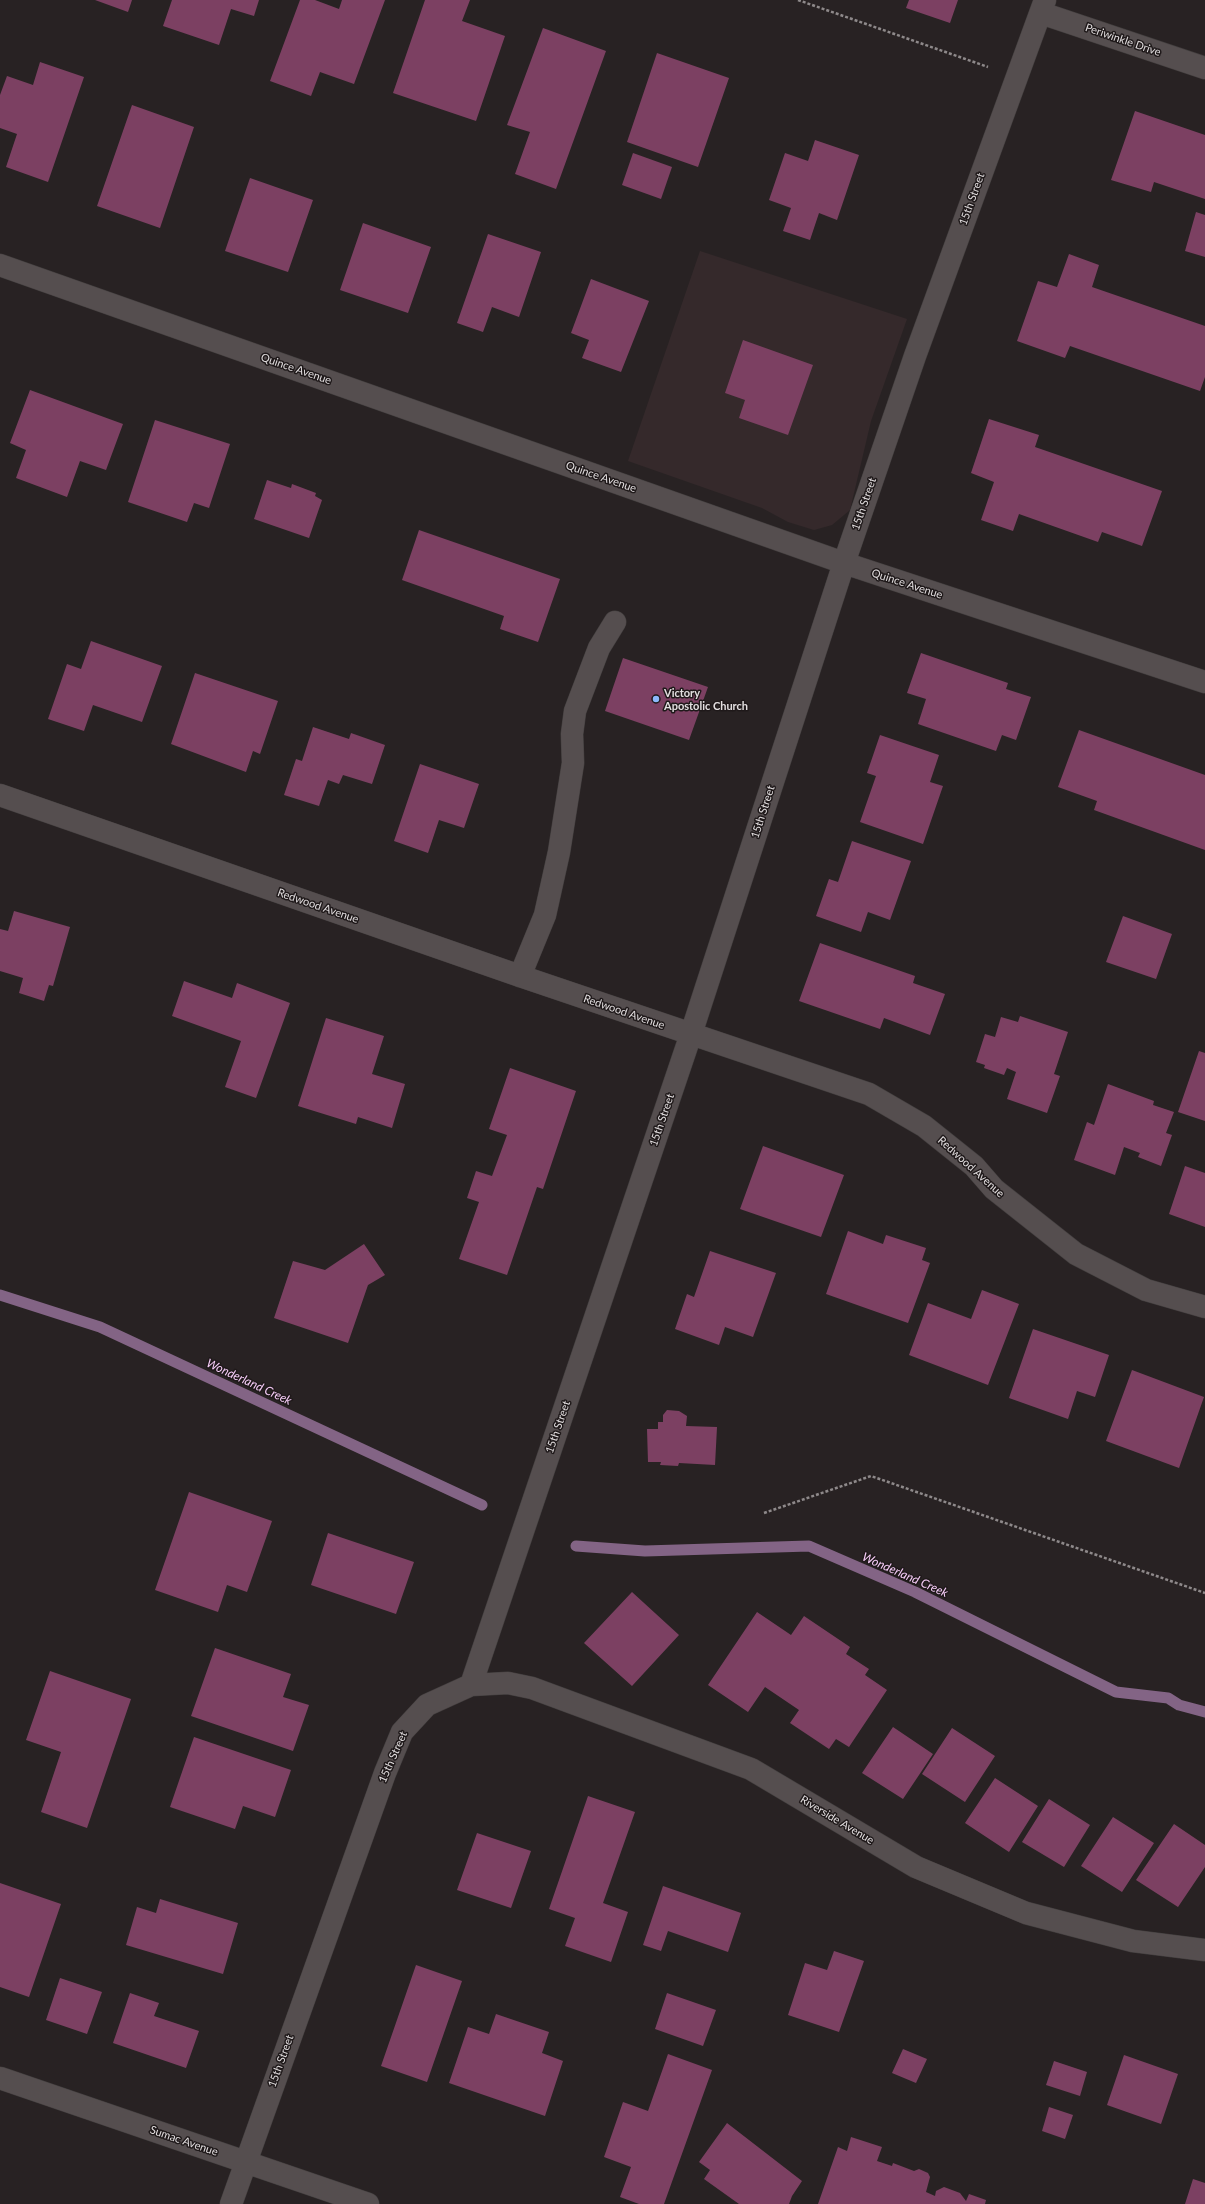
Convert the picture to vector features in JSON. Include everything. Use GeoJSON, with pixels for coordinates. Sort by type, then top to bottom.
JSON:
{"type":"FeatureCollection","features":[{"type":"Feature","properties":{"kind":"street","name":"15th Street"},"geometry":{"type":"LineString","coordinates":[[231,2204],[382,1780],[402,1732],[427,1705],[471,1684],[691,1034],[844,563],[915,356],[1043,6]]}},
{"type":"Feature","properties":{"kind":"street","name":"Periwinkle Drive"},"geometry":{"type":"LineString","coordinates":[[1043,6],[1205,68]]}},
{"type":"Feature","properties":{"kind":"street","name":"Quince Avenue"},"geometry":{"type":"LineString","coordinates":[[0,265],[844,563],[1205,682]]}},
{"type":"Feature","properties":{"kind":"street"},"geometry":{"type":"LineString","coordinates":[[520,976],[544,915],[559,852],[573,763],[572,734],[575,711],[599,648],[615,622]]}},
{"type":"Feature","properties":{"kind":"street","name":"Redwood Avenue"},"geometry":{"type":"LineString","coordinates":[[0,795],[520,976],[869,1094],[924,1126],[974,1166],[994,1189],[1076,1254],[1146,1290],[1205,1307]]}},
{"type":"Feature","properties":{"kind":"street","name":"Riverside Avenue"},"geometry":{"type":"LineString","coordinates":[[471,1684],[508,1683],[532,1688],[751,1769],[916,1867],[1026,1913],[1133,1941],[1205,1950]]}},
{"type":"Feature","properties":{"kind":"street","name":"Sumac Avenue"},"geometry":{"type":"LineString","coordinates":[[0,2078],[368,2204]]}},
{"type":"Feature","properties":{"kind":"path"},"geometry":{"type":"LineString","coordinates":[[798,0],[1016,78]]}},
{"type":"Feature","properties":{"kind":"path"},"geometry":{"type":"LineString","coordinates":[[764,1513],[871,1476],[1205,1593]]}},
{"type":"Feature","properties":{"kind":"shaded area"},"geometry":{"type":"Polygon","coordinates":[[[700,251],[907,319],[871,421],[850,510],[832,525],[814,530],[788,522],[762,508],[628,461],[700,251]]]}},
{"type":"Feature","properties":{"kind":"building"},"geometry":{"type":"Polygon","coordinates":[[[95,0],[132,0],[128,12],[95,0]]]}},
{"type":"Feature","properties":{"kind":"building"},"geometry":{"type":"Polygon","coordinates":[[[172,0],[259,0],[254,16],[231,9],[219,45],[163,26],[172,0]]]}},
{"type":"Feature","properties":{"kind":"building"},"geometry":{"type":"Polygon","coordinates":[[[300,0],[315,0],[339,9],[342,0],[385,0],[354,84],[320,72],[311,96],[270,81],[300,0]]]}},
{"type":"Feature","properties":{"kind":"building"},"geometry":{"type":"Polygon","coordinates":[[[425,0],[470,0],[462,21],[505,36],[476,121],[393,93],[425,0]]]}},
{"type":"Feature","properties":{"kind":"building"},"geometry":{"type":"Polygon","coordinates":[[[909,0],[958,0],[950,23],[906,8],[909,0]]]}},
{"type":"Feature","properties":{"kind":"building"},"geometry":{"type":"Polygon","coordinates":[[[543,28],[606,51],[556,189],[515,174],[530,132],[507,125],[543,28]]]}},
{"type":"Feature","properties":{"kind":"building"},"geometry":{"type":"Polygon","coordinates":[[[657,53],[729,78],[698,167],[627,142],[657,53]]]}},
{"type":"Feature","properties":{"kind":"building"},"geometry":{"type":"Polygon","coordinates":[[[40,62],[84,77],[48,182],[6,167],[17,134],[0,128],[0,95],[7,76],[33,85],[40,62]]]}},
{"type":"Feature","properties":{"kind":"building"},"geometry":{"type":"Polygon","coordinates":[[[132,105],[194,127],[160,228],[97,206],[132,105]]]}},
{"type":"Feature","properties":{"kind":"building"},"geometry":{"type":"Polygon","coordinates":[[[1135,111],[1205,135],[1205,199],[1154,182],[1151,192],[1111,180],[1135,111]]]}},
{"type":"Feature","properties":{"kind":"building"},"geometry":{"type":"Polygon","coordinates":[[[815,140],[859,155],[837,220],[819,213],[810,240],[783,231],[791,208],[769,200],[785,153],[808,161],[815,140]]]}},
{"type":"Feature","properties":{"kind":"building"},"geometry":{"type":"Polygon","coordinates":[[[633,153],[672,167],[661,199],[622,185],[633,153]]]}},
{"type":"Feature","properties":{"kind":"building"},"geometry":{"type":"Polygon","coordinates":[[[250,178],[313,200],[288,272],[225,251],[250,178]]]}},
{"type":"Feature","properties":{"kind":"building"},"geometry":{"type":"Polygon","coordinates":[[[1196,212],[1205,215],[1205,257],[1185,251],[1196,212]]]}},
{"type":"Feature","properties":{"kind":"building"},"geometry":{"type":"Polygon","coordinates":[[[363,223],[431,247],[408,313],[340,290],[363,223]]]}},
{"type":"Feature","properties":{"kind":"building"},"geometry":{"type":"Polygon","coordinates":[[[488,234],[541,252],[519,317],[492,307],[483,332],[457,323],[488,234]]]}},
{"type":"Feature","properties":{"kind":"building"},"geometry":{"type":"Polygon","coordinates":[[[1069,254],[1099,265],[1092,287],[1205,326],[1205,377],[1200,391],[1070,346],[1065,358],[1017,341],[1038,281],[1057,287],[1069,254]]]}},
{"type":"Feature","properties":{"kind":"building"},"geometry":{"type":"Polygon","coordinates":[[[591,279],[649,301],[621,372],[582,358],[589,340],[571,333],[591,279]]]}},
{"type":"Feature","properties":{"kind":"building"},"geometry":{"type":"Polygon","coordinates":[[[743,340],[813,365],[788,435],[739,418],[745,400],[725,393],[743,340]]]}},
{"type":"Feature","properties":{"kind":"building"},"geometry":{"type":"Polygon","coordinates":[[[30,390],[123,424],[106,470],[80,461],[67,497],[16,478],[26,450],[10,443],[30,390]]]}},
{"type":"Feature","properties":{"kind":"building"},"geometry":{"type":"Polygon","coordinates":[[[989,419],[1039,435],[1035,447],[1162,491],[1142,546],[1102,532],[1098,542],[1019,514],[1013,531],[981,520],[994,482],[971,473],[989,419]]]}},
{"type":"Feature","properties":{"kind":"building"},"geometry":{"type":"Polygon","coordinates":[[[155,420],[230,444],[209,508],[194,503],[187,522],[128,502],[155,420]]]}},
{"type":"Feature","properties":{"kind":"building"},"geometry":{"type":"Polygon","coordinates":[[[267,480],[291,488],[292,484],[316,493],[315,496],[322,500],[309,538],[254,519],[267,480]]]}},
{"type":"Feature","properties":{"kind":"building"},"geometry":{"type":"Polygon","coordinates":[[[419,530],[560,579],[538,642],[500,629],[504,616],[402,580],[419,530]]]}},
{"type":"Feature","properties":{"kind":"building"},"geometry":{"type":"Polygon","coordinates":[[[91,641],[162,666],[142,722],[93,705],[84,731],[48,719],[67,664],[81,669],[91,641]]]}},
{"type":"Feature","properties":{"kind":"building"},"geometry":{"type":"Polygon","coordinates":[[[921,653],[1008,683],[1006,689],[1031,697],[1016,740],[1002,735],[996,751],[918,724],[926,699],[907,693],[921,653]]]}},
{"type":"Feature","properties":{"kind":"building","name":"Victory Apostolic Church"},"geometry":{"type":"Polygon","coordinates":[[[623,658],[708,687],[689,740],[605,711],[623,658]]]}},
{"type":"Feature","properties":{"kind":"building"},"geometry":{"type":"Polygon","coordinates":[[[195,673],[278,701],[260,754],[253,751],[246,772],[171,744],[195,673]]]}},
{"type":"Feature","properties":{"kind":"building"},"geometry":{"type":"Polygon","coordinates":[[[313,727],[349,739],[351,733],[385,745],[372,784],[343,775],[339,784],[328,780],[319,806],[284,795],[296,759],[302,761],[313,727]]]}},
{"type":"Feature","properties":{"kind":"building"},"geometry":{"type":"Polygon","coordinates":[[[1079,730],[1205,775],[1205,850],[1094,810],[1097,801],[1058,787],[1079,730]]]}},
{"type":"Feature","properties":{"kind":"building"},"geometry":{"type":"Polygon","coordinates":[[[880,735],[939,755],[930,782],[943,786],[923,844],[860,822],[876,776],[867,773],[880,735]]]}},
{"type":"Feature","properties":{"kind":"building"},"geometry":{"type":"Polygon","coordinates":[[[420,764],[479,784],[464,828],[439,820],[428,853],[394,841],[420,764]]]}},
{"type":"Feature","properties":{"kind":"building"},"geometry":{"type":"Polygon","coordinates":[[[852,841],[911,861],[890,920],[868,912],[861,932],[816,916],[829,879],[838,882],[852,841]]]}},
{"type":"Feature","properties":{"kind":"building"},"geometry":{"type":"Polygon","coordinates":[[[14,911],[70,927],[53,986],[49,985],[44,1001],[19,993],[23,978],[0,971],[0,929],[8,931],[14,911]]]}},
{"type":"Feature","properties":{"kind":"building"},"geometry":{"type":"Polygon","coordinates":[[[1123,916],[1172,934],[1156,979],[1106,962],[1123,916]]]}},
{"type":"Feature","properties":{"kind":"building"},"geometry":{"type":"Polygon","coordinates":[[[820,943],[915,976],[913,983],[945,994],[930,1035],[884,1018],[880,1029],[799,1001],[820,943]]]}},
{"type":"Feature","properties":{"kind":"building"},"geometry":{"type":"Polygon","coordinates":[[[184,981],[232,998],[237,983],[290,1003],[256,1098],[225,1087],[241,1041],[172,1016],[184,981]]]}},
{"type":"Feature","properties":{"kind":"building"},"geometry":{"type":"Polygon","coordinates":[[[1020,1016],[1068,1032],[1054,1074],[1060,1076],[1047,1113],[1007,1099],[1016,1072],[1007,1068],[1004,1075],[984,1068],[985,1065],[976,1062],[985,1034],[995,1037],[1001,1017],[1018,1022],[1020,1016]]]}},
{"type":"Feature","properties":{"kind":"building"},"geometry":{"type":"Polygon","coordinates":[[[326,1018],[384,1036],[372,1074],[405,1084],[392,1128],[358,1117],[356,1124],[298,1106],[326,1018]]]}},
{"type":"Feature","properties":{"kind":"building"},"geometry":{"type":"Polygon","coordinates":[[[1199,1051],[1205,1053],[1205,1121],[1178,1112],[1199,1051]]]}},
{"type":"Feature","properties":{"kind":"building"},"geometry":{"type":"Polygon","coordinates":[[[510,1068],[576,1091],[543,1189],[537,1187],[507,1275],[459,1259],[479,1202],[467,1198],[476,1171],[492,1176],[507,1135],[489,1129],[510,1068]]]}},
{"type":"Feature","properties":{"kind":"building"},"geometry":{"type":"Polygon","coordinates":[[[1108,1084],[1154,1101],[1153,1105],[1174,1112],[1166,1133],[1172,1135],[1161,1166],[1138,1157],[1140,1153],[1124,1147],[1115,1175],[1074,1160],[1087,1122],[1094,1125],[1108,1084]]]}},
{"type":"Feature","properties":{"kind":"building"},"geometry":{"type":"Polygon","coordinates":[[[763,1146],[844,1175],[821,1237],[740,1209],[763,1146]]]}},
{"type":"Feature","properties":{"kind":"building"},"geometry":{"type":"Polygon","coordinates":[[[1185,1166],[1205,1173],[1205,1227],[1169,1214],[1185,1166]]]}},
{"type":"Feature","properties":{"kind":"building"},"geometry":{"type":"Polygon","coordinates":[[[848,1231],[883,1244],[886,1235],[926,1248],[922,1260],[930,1263],[908,1323],[826,1294],[848,1231]]]}},
{"type":"Feature","properties":{"kind":"building"},"geometry":{"type":"Polygon","coordinates":[[[364,1244],[385,1275],[368,1285],[348,1343],[274,1318],[293,1261],[325,1270],[364,1244]]]}},
{"type":"Feature","properties":{"kind":"building"},"geometry":{"type":"Polygon","coordinates":[[[710,1251],[776,1273],[753,1337],[725,1327],[719,1345],[675,1329],[687,1294],[694,1297],[710,1251]]]}},
{"type":"Feature","properties":{"kind":"building"},"geometry":{"type":"Polygon","coordinates":[[[982,1290],[1019,1304],[988,1385],[909,1355],[928,1303],[971,1319],[982,1290]]]}},
{"type":"Feature","properties":{"kind":"building"},"geometry":{"type":"Polygon","coordinates":[[[1033,1329],[1109,1355],[1095,1397],[1077,1391],[1068,1419],[1009,1398],[1033,1329]]]}},
{"type":"Feature","properties":{"kind":"building"},"geometry":{"type":"Polygon","coordinates":[[[1132,1370],[1204,1397],[1179,1468],[1106,1441],[1132,1370]]]}},
{"type":"Feature","properties":{"kind":"building"},"geometry":{"type":"Polygon","coordinates":[[[667,1410],[679,1411],[687,1416],[686,1426],[717,1427],[715,1465],[679,1463],[678,1466],[660,1465],[661,1462],[648,1462],[647,1429],[658,1429],[658,1422],[663,1422],[663,1415],[667,1410]]]}},
{"type":"Feature","properties":{"kind":"building"},"geometry":{"type":"Polygon","coordinates":[[[189,1492],[272,1521],[247,1592],[227,1585],[218,1612],[155,1590],[189,1492]]]}},
{"type":"Feature","properties":{"kind":"building"},"geometry":{"type":"Polygon","coordinates":[[[328,1533],[414,1562],[396,1614],[311,1585],[328,1533]]]}},
{"type":"Feature","properties":{"kind":"building"},"geometry":{"type":"Polygon","coordinates":[[[632,1592],[679,1635],[632,1686],[584,1643],[632,1592]]]}},
{"type":"Feature","properties":{"kind":"building"},"geometry":{"type":"Polygon","coordinates":[[[757,1612],[791,1635],[804,1616],[850,1647],[846,1654],[869,1669],[865,1675],[887,1690],[849,1747],[836,1739],[829,1749],[790,1723],[799,1710],[765,1687],[748,1712],[708,1685],[757,1612]]]}},
{"type":"Feature","properties":{"kind":"building"},"geometry":{"type":"Polygon","coordinates":[[[215,1648],[291,1674],[283,1697],[309,1705],[293,1751],[191,1716],[215,1648]]]}},
{"type":"Feature","properties":{"kind":"building"},"geometry":{"type":"Polygon","coordinates":[[[50,1671],[131,1699],[87,1828],[41,1812],[61,1752],[26,1740],[50,1671]]]}},
{"type":"Feature","properties":{"kind":"building"},"geometry":{"type":"Polygon","coordinates":[[[893,1727],[933,1754],[903,1799],[862,1773],[893,1727]]]}},
{"type":"Feature","properties":{"kind":"building"},"geometry":{"type":"Polygon","coordinates":[[[952,1728],[995,1756],[965,1802],[922,1774],[952,1728]]]}},
{"type":"Feature","properties":{"kind":"building"},"geometry":{"type":"Polygon","coordinates":[[[194,1737],[291,1770],[275,1817],[243,1806],[235,1829],[170,1807],[194,1737]]]}},
{"type":"Feature","properties":{"kind":"building"},"geometry":{"type":"Polygon","coordinates":[[[995,1778],[1038,1806],[1009,1852],[965,1823],[995,1778]]]}},
{"type":"Feature","properties":{"kind":"building"},"geometry":{"type":"Polygon","coordinates":[[[588,1796],[635,1812],[603,1903],[628,1912],[611,1962],[565,1946],[575,1918],[549,1909],[588,1796]]]}},
{"type":"Feature","properties":{"kind":"building"},"geometry":{"type":"Polygon","coordinates":[[[1049,1799],[1090,1825],[1064,1867],[1022,1842],[1049,1799]]]}},
{"type":"Feature","properties":{"kind":"building"},"geometry":{"type":"Polygon","coordinates":[[[1113,1817],[1154,1843],[1122,1892],[1081,1866],[1113,1817]]]}},
{"type":"Feature","properties":{"kind":"building"},"geometry":{"type":"Polygon","coordinates":[[[1174,1824],[1205,1845],[1205,1867],[1178,1907],[1136,1880],[1174,1824]]]}},
{"type":"Feature","properties":{"kind":"building"},"geometry":{"type":"Polygon","coordinates":[[[477,1833],[531,1851],[511,1908],[457,1890],[477,1833]]]}},
{"type":"Feature","properties":{"kind":"building"},"geometry":{"type":"Polygon","coordinates":[[[0,1883],[61,1904],[29,1997],[0,1987],[0,1883]]]}},
{"type":"Feature","properties":{"kind":"building"},"geometry":{"type":"Polygon","coordinates":[[[663,1886],[741,1913],[728,1952],[668,1931],[661,1951],[643,1945],[663,1886]]]}},
{"type":"Feature","properties":{"kind":"building"},"geometry":{"type":"Polygon","coordinates":[[[160,1899],[238,1923],[223,1974],[126,1945],[137,1907],[156,1913],[160,1899]]]}},
{"type":"Feature","properties":{"kind":"building"},"geometry":{"type":"Polygon","coordinates":[[[834,1951],[864,1961],[839,2032],[788,2015],[805,1963],[827,1970],[834,1951]]]}},
{"type":"Feature","properties":{"kind":"building"},"geometry":{"type":"Polygon","coordinates":[[[416,1965],[462,1981],[427,2082],[381,2066],[416,1965]]]}},
{"type":"Feature","properties":{"kind":"building"},"geometry":{"type":"Polygon","coordinates":[[[60,1978],[102,1992],[87,2034],[46,2020],[60,1978]]]}},
{"type":"Feature","properties":{"kind":"building"},"geometry":{"type":"Polygon","coordinates":[[[130,1993],[159,2003],[154,2016],[199,2031],[186,2068],[113,2043],[130,1993]]]}},
{"type":"Feature","properties":{"kind":"building"},"geometry":{"type":"Polygon","coordinates":[[[667,1993],[716,2010],[703,2046],[655,2029],[667,1993]]]}},
{"type":"Feature","properties":{"kind":"building"},"geometry":{"type":"Polygon","coordinates":[[[496,2014],[549,2032],[542,2053],[563,2061],[545,2116],[449,2083],[468,2027],[489,2034],[496,2014]]]}},
{"type":"Feature","properties":{"kind":"building"},"geometry":{"type":"Polygon","coordinates":[[[903,2049],[927,2059],[916,2083],[892,2073],[903,2049]]]}},
{"type":"Feature","properties":{"kind":"building"},"geometry":{"type":"Polygon","coordinates":[[[668,2054],[712,2070],[664,2204],[639,2204],[620,2197],[631,2167],[604,2157],[623,2102],[648,2111],[668,2054]]]}},
{"type":"Feature","properties":{"kind":"building"},"geometry":{"type":"Polygon","coordinates":[[[1124,2055],[1178,2074],[1161,2124],[1107,2105],[1124,2055]]]}},
{"type":"Feature","properties":{"kind":"building"},"geometry":{"type":"Polygon","coordinates":[[[1054,2061],[1087,2072],[1080,2096],[1046,2085],[1054,2061]]]}},
{"type":"Feature","properties":{"kind":"building"},"geometry":{"type":"Polygon","coordinates":[[[1049,2107],[1073,2115],[1065,2139],[1042,2131],[1049,2107]]]}},
{"type":"Feature","properties":{"kind":"building"},"geometry":{"type":"Polygon","coordinates":[[[727,2123],[802,2181],[792,2196],[789,2204],[739,2204],[704,2179],[710,2170],[699,2162],[727,2123]]]}},
{"type":"Feature","properties":{"kind":"building"},"geometry":{"type":"Polygon","coordinates":[[[851,2137],[882,2147],[877,2161],[892,2166],[893,2163],[914,2171],[919,2169],[928,2173],[930,2177],[926,2192],[935,2196],[936,2191],[944,2187],[960,2193],[966,2201],[969,2194],[986,2200],[985,2204],[818,2204],[838,2147],[847,2151],[851,2137]]]}},
{"type":"Feature","properties":{"kind":"building"},"geometry":{"type":"Polygon","coordinates":[[[1193,2179],[1205,2183],[1205,2204],[1185,2204],[1193,2179]]]}},
{"type":"Feature","properties":{"kind":"waterway","name":"Wonderland Creek"},"geometry":{"type":"LineString","coordinates":[[0,1295],[100,1327],[482,1505]]}},
{"type":"Feature","properties":{"kind":"waterway","name":"Wonderland Creek"},"geometry":{"type":"LineString","coordinates":[[576,1546],[645,1551],[809,1546],[915,1592],[1116,1692],[1168,1698],[1179,1705],[1205,1712]]}},
{"type":"Feature","properties":{"kind":"place","name":"Victory Apostolic Church"},"geometry":{"type":"Point","coordinates":[656,699]}}]}
